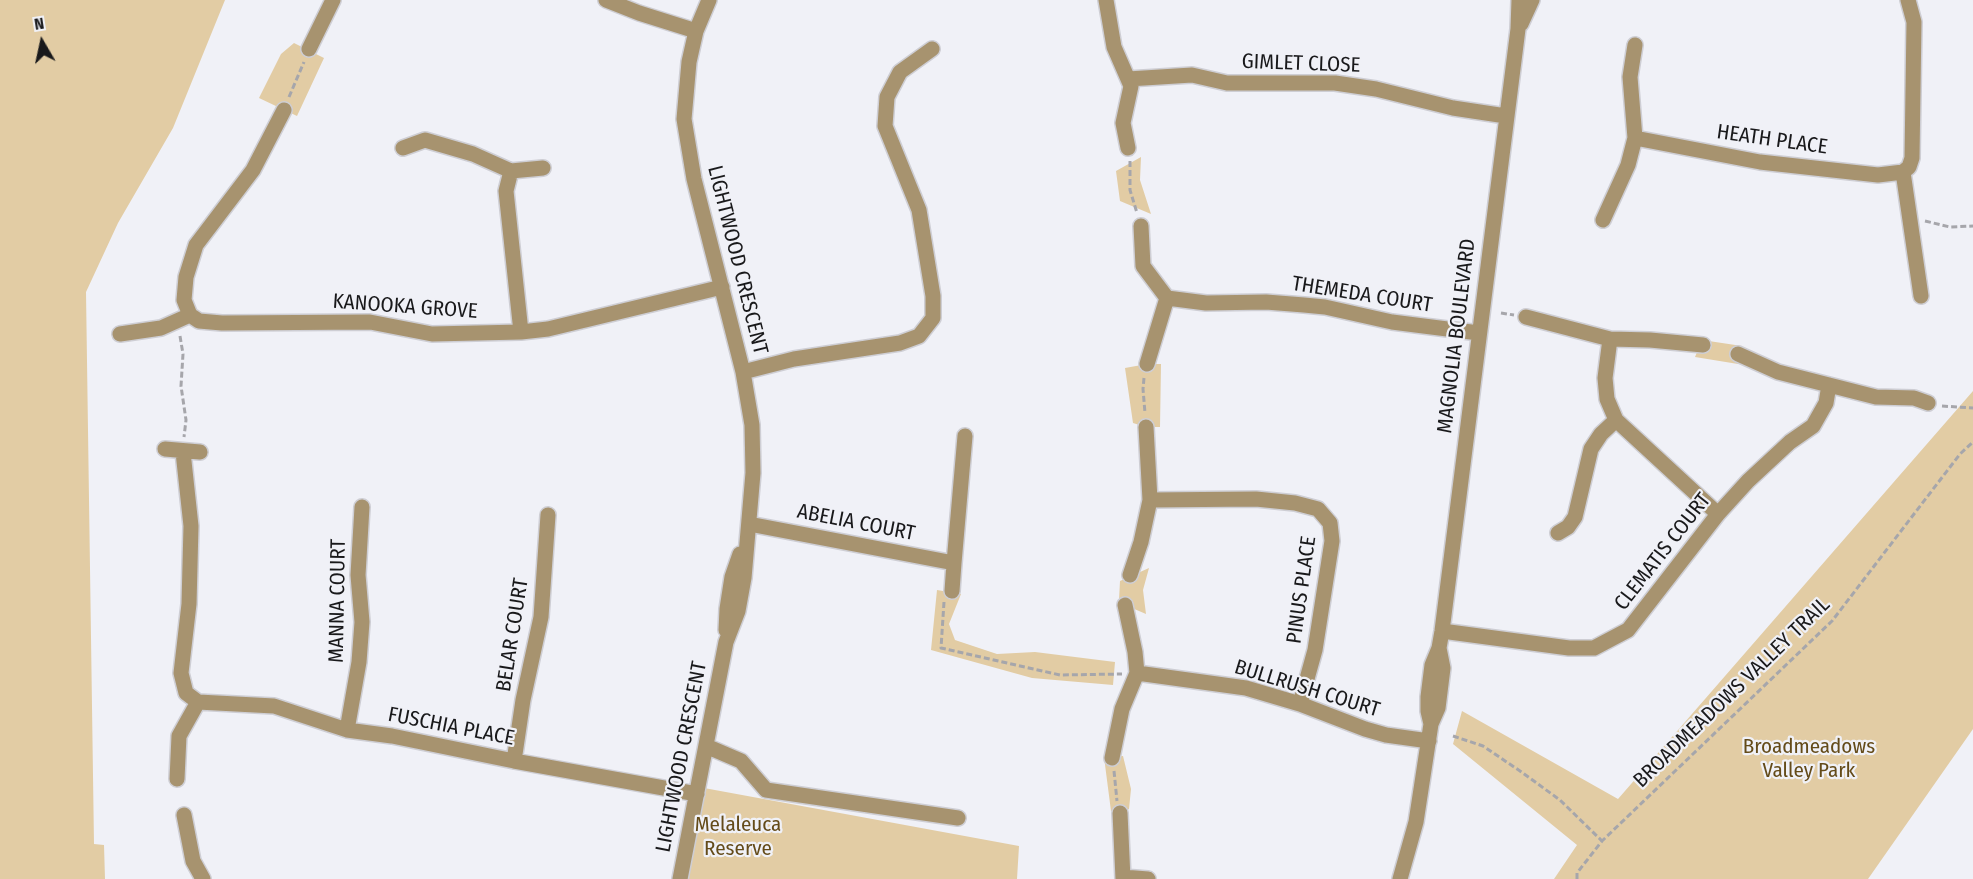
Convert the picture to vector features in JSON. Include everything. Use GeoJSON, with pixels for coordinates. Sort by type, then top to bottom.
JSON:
{"type":"FeatureCollection","features":[{"type":"Feature","properties":{"kind":"street"},"geometry":{"type":"LineString","coordinates":[[309,49],[333,0]]}},
{"type":"Feature","properties":{"kind":"street"},"geometry":{"type":"LineString","coordinates":[[606,0],[696,31]]}},
{"type":"Feature","properties":{"kind":"street","name":"LIGHTWOOD CRESCENT"},"geometry":{"type":"LineString","coordinates":[[680,879],[726,642],[727,609],[732,578],[748,529],[753,473],[752,425],[743,372],[694,179],[684,119],[689,62],[696,31],[709,0]]}},
{"type":"Feature","properties":{"kind":"street"},"geometry":{"type":"LineString","coordinates":[[1106,0],[1114,47],[1131,86],[1123,123],[1128,148]]}},
{"type":"Feature","properties":{"kind":"street","name":"MAGNOLIA BOULEVARD"},"geometry":{"type":"LineString","coordinates":[[1400,879],[1416,822],[1429,741],[1431,724],[1428,697],[1432,665],[1440,648],[1518,29],[1519,0]]}},
{"type":"Feature","properties":{"kind":"street","name":"MAGNOLIA BOULEVARD"},"geometry":{"type":"LineString","coordinates":[[1518,29],[1532,0]]}},
{"type":"Feature","properties":{"kind":"street"},"geometry":{"type":"LineString","coordinates":[[1908,0],[1914,21],[1912,158],[1909,167],[1903,172],[1911,217],[1920,296]]}},
{"type":"Feature","properties":{"kind":"street"},"geometry":{"type":"LineString","coordinates":[[1603,220],[1628,165],[1635,138],[1630,77],[1635,45]]}},
{"type":"Feature","properties":{"kind":"street"},"geometry":{"type":"LineString","coordinates":[[743,372],[794,359],[900,343],[919,336],[933,318],[933,296],[919,210],[885,126],[888,97],[900,72],[932,48]]}},
{"type":"Feature","properties":{"kind":"street","name":"GIMLET CLOSE"},"geometry":{"type":"LineString","coordinates":[[1128,79],[1192,75],[1227,83],[1335,83],[1376,89],[1453,108],[1506,116]]}},
{"type":"Feature","properties":{"kind":"street"},"geometry":{"type":"LineString","coordinates":[[120,334],[152,330],[175,323],[190,315],[184,300],[186,277],[196,245],[253,170],[284,110]]}},
{"type":"Feature","properties":{"kind":"street","name":"HEATH PLACE"},"geometry":{"type":"LineString","coordinates":[[1635,138],[1760,162],[1878,175],[1903,172]]}},
{"type":"Feature","properties":{"kind":"street"},"geometry":{"type":"LineString","coordinates":[[403,148],[425,140],[473,154],[511,171],[543,168]]}},
{"type":"Feature","properties":{"kind":"street"},"geometry":{"type":"LineString","coordinates":[[511,171],[506,191],[521,332]]}},
{"type":"Feature","properties":{"kind":"street"},"geometry":{"type":"LineString","coordinates":[[1141,226],[1143,266],[1167,298],[1147,364]]}},
{"type":"Feature","properties":{"kind":"street","name":"KANOOKA GROVE"},"geometry":{"type":"LineString","coordinates":[[190,315],[204,323],[370,322],[432,334],[521,332],[548,329],[722,287]]}},
{"type":"Feature","properties":{"kind":"street","name":"THEMEDA COURT"},"geometry":{"type":"LineString","coordinates":[[1167,298],[1206,303],[1266,302],[1325,307],[1392,322],[1479,333]]}},
{"type":"Feature","properties":{"kind":"street"},"geometry":{"type":"LineString","coordinates":[[1527,317],[1610,339],[1703,345]]}},
{"type":"Feature","properties":{"kind":"street"},"geometry":{"type":"LineString","coordinates":[[1610,339],[1605,378],[1607,399],[1616,420],[1718,514]]}},
{"type":"Feature","properties":{"kind":"street"},"geometry":{"type":"LineString","coordinates":[[1738,354],[1778,372],[1876,397],[1914,398],[1928,403]]}},
{"type":"Feature","properties":{"kind":"street","name":"CLEMATIS COURT"},"geometry":{"type":"LineString","coordinates":[[1442,631],[1569,648],[1594,648],[1628,630],[1718,514],[1748,481],[1790,442],[1813,426],[1826,403],[1829,385]]}},
{"type":"Feature","properties":{"kind":"street"},"geometry":{"type":"LineString","coordinates":[[1558,533],[1568,527],[1575,517],[1591,449],[1601,434],[1616,420]]}},
{"type":"Feature","properties":{"kind":"street"},"geometry":{"type":"LineString","coordinates":[[1130,575],[1141,542],[1150,500],[1146,427]]}},
{"type":"Feature","properties":{"kind":"street"},"geometry":{"type":"LineString","coordinates":[[952,591],[965,436]]}},
{"type":"Feature","properties":{"kind":"street"},"geometry":{"type":"LineString","coordinates":[[165,449],[200,452]]}},
{"type":"Feature","properties":{"kind":"street"},"geometry":{"type":"LineString","coordinates":[[177,779],[179,736],[198,702],[186,693],[181,673],[189,604],[190,526],[183,452]]}},
{"type":"Feature","properties":{"kind":"street","name":"PINUS PLACE"},"geometry":{"type":"LineString","coordinates":[[1150,500],[1256,499],[1295,503],[1318,509],[1330,523],[1332,541],[1315,650],[1300,705]]}},
{"type":"Feature","properties":{"kind":"street","name":"MANNA COURT"},"geometry":{"type":"LineString","coordinates":[[347,730],[360,652],[362,622],[358,575],[362,507]]}},
{"type":"Feature","properties":{"kind":"street","name":"BELAR COURT"},"geometry":{"type":"LineString","coordinates":[[514,761],[523,700],[541,617],[548,515]]}},
{"type":"Feature","properties":{"kind":"street","name":"ABELIA COURT"},"geometry":{"type":"LineString","coordinates":[[748,529],[954,563]]}},
{"type":"Feature","properties":{"kind":"street"},"geometry":{"type":"LineString","coordinates":[[1112,758],[1122,709],[1137,673],[1125,605]]}},
{"type":"Feature","properties":{"kind":"street","name":"BULLRUSH COURT"},"geometry":{"type":"LineString","coordinates":[[1137,673],[1246,688],[1365,729],[1386,735],[1429,741]]}},
{"type":"Feature","properties":{"kind":"street","name":"FUSCHIA PLACE"},"geometry":{"type":"LineString","coordinates":[[198,702],[274,706],[347,730],[392,736],[697,794]]}},
{"type":"Feature","properties":{"kind":"street"},"geometry":{"type":"LineString","coordinates":[[706,746],[741,761],[766,790],[958,818]]}},
{"type":"Feature","properties":{"kind":"street"},"geometry":{"type":"LineString","coordinates":[[1120,813],[1123,878],[1148,879]]}},
{"type":"Feature","properties":{"kind":"street"},"geometry":{"type":"LineString","coordinates":[[184,816],[194,861],[202,877]]}},
{"type":"Feature","properties":{"kind":"path"},"geometry":{"type":"LineString","coordinates":[[284,110],[309,49]]}},
{"type":"Feature","properties":{"kind":"path"},"geometry":{"type":"LineString","coordinates":[[1128,148],[1131,164],[1130,190],[1141,226]]}},
{"type":"Feature","properties":{"kind":"path"},"geometry":{"type":"LineString","coordinates":[[1911,217],[1950,227],[1973,226]]}},
{"type":"Feature","properties":{"kind":"path"},"geometry":{"type":"LineString","coordinates":[[175,323],[183,354],[181,386],[186,420],[183,452]]}},
{"type":"Feature","properties":{"kind":"path"},"geometry":{"type":"LineString","coordinates":[[1146,427],[1143,389],[1147,364]]}},
{"type":"Feature","properties":{"kind":"path"},"geometry":{"type":"LineString","coordinates":[[1928,403],[1938,406],[1973,408]]}},
{"type":"Feature","properties":{"kind":"path","name":"BROADMEADOWS VALLEY TRAIL"},"geometry":{"type":"LineString","coordinates":[[1577,879],[1577,873],[1602,841],[1832,621],[1960,454],[1973,442]]}},
{"type":"Feature","properties":{"kind":"path"},"geometry":{"type":"LineString","coordinates":[[952,591],[944,603],[941,648],[1060,675],[1137,673]]}},
{"type":"Feature","properties":{"kind":"path"},"geometry":{"type":"LineString","coordinates":[[1453,736],[1483,746],[1520,771],[1560,800],[1602,841]]}},
{"type":"Feature","properties":{"kind":"path"},"geometry":{"type":"LineString","coordinates":[[1112,758],[1120,813]]}},
{"type":"Feature","properties":{"kind":"green space"},"geometry":{"type":"Polygon","coordinates":[[[0,0],[225,0],[173,128],[118,223],[86,292],[94,844],[104,845],[105,879],[0,879],[0,0]]]}},
{"type":"Feature","properties":{"kind":"green space"},"geometry":{"type":"Polygon","coordinates":[[[294,43],[324,58],[297,116],[259,98],[281,54],[294,43]]]}},
{"type":"Feature","properties":{"kind":"green space"},"geometry":{"type":"Polygon","coordinates":[[[1141,157],[1140,180],[1151,214],[1120,201],[1116,171],[1141,157]]]}},
{"type":"Feature","properties":{"kind":"green space"},"geometry":{"type":"Polygon","coordinates":[[[1702,340],[1742,346],[1738,364],[1695,357],[1702,340]]]}},
{"type":"Feature","properties":{"kind":"green space"},"geometry":{"type":"Polygon","coordinates":[[[1161,364],[1160,427],[1146,427],[1133,423],[1125,368],[1161,364]]]}},
{"type":"Feature","properties":{"kind":"green space","name":"Broadmeadows Valley Park"},"geometry":{"type":"Polygon","coordinates":[[[1973,391],[1973,729],[1868,879],[1554,879],[1577,845],[1453,744],[1462,711],[1618,799],[1973,391]]]}},
{"type":"Feature","properties":{"kind":"green space"},"geometry":{"type":"Polygon","coordinates":[[[1149,568],[1143,590],[1146,614],[1119,600],[1120,581],[1149,568]]]}},
{"type":"Feature","properties":{"kind":"green space"},"geometry":{"type":"Polygon","coordinates":[[[937,590],[961,594],[949,624],[955,640],[997,654],[1035,652],[1115,662],[1113,685],[1032,678],[931,650],[937,590]]]}},
{"type":"Feature","properties":{"kind":"green space"},"geometry":{"type":"Polygon","coordinates":[[[1123,756],[1131,789],[1129,809],[1120,813],[1111,811],[1104,757],[1123,756]]]}},
{"type":"Feature","properties":{"kind":"green space","name":"Melaleuca Reserve"},"geometry":{"type":"Polygon","coordinates":[[[704,788],[1019,846],[1017,879],[687,879],[704,788]]]}}]}
